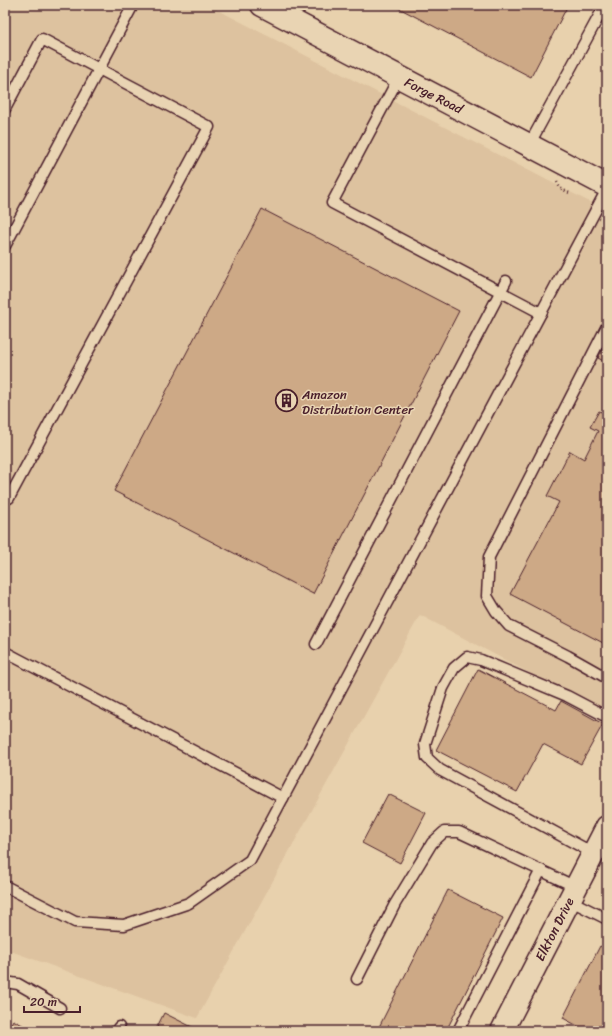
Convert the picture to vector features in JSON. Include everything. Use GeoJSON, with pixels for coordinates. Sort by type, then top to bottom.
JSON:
{"type":"FeatureCollection","features":[{"type":"Feature","properties":{"kind":"street","name":"Forge Road"},"geometry":{"type":"LineString","coordinates":[[262,5],[293,12],[399,77],[607,186]]}},
{"type":"Feature","properties":{"kind":"street","name":"Elkton Drive"},"geometry":{"type":"LineString","coordinates":[[502,1031],[607,827]]}},
{"type":"Feature","properties":{"kind":"lane"},"geometry":{"type":"LineString","coordinates":[[5,246],[132,5]]}},
{"type":"Feature","properties":{"kind":"lane"},"geometry":{"type":"LineString","coordinates":[[529,144],[604,5]]}},
{"type":"Feature","properties":{"kind":"lane"},"geometry":{"type":"LineString","coordinates":[[5,109],[42,38],[208,127],[9,498]]}},
{"type":"Feature","properties":{"kind":"lane"},"geometry":{"type":"LineString","coordinates":[[399,77],[332,203],[541,313]]}},
{"type":"Feature","properties":{"kind":"lane"},"geometry":{"type":"LineString","coordinates":[[5,886],[75,922],[124,925],[189,903],[250,860],[607,189]]}},
{"type":"Feature","properties":{"kind":"lane"},"geometry":{"type":"LineString","coordinates":[[316,644],[506,281]]}},
{"type":"Feature","properties":{"kind":"lane"},"geometry":{"type":"LineString","coordinates":[[607,326],[489,558],[488,596],[496,611],[509,626],[607,678]]}},
{"type":"Feature","properties":{"kind":"lane"},"geometry":{"type":"LineString","coordinates":[[5,652],[283,798]]}},
{"type":"Feature","properties":{"kind":"lane"},"geometry":{"type":"LineString","coordinates":[[593,853],[440,770],[426,758],[425,744],[443,688],[454,668],[467,657],[481,660],[567,696],[607,717]]}},
{"type":"Feature","properties":{"kind":"lane"},"geometry":{"type":"LineString","coordinates":[[357,979],[395,904],[432,843],[444,832],[459,832],[541,870],[607,919]]}},
{"type":"Feature","properties":{"kind":"lane"},"geometry":{"type":"LineString","coordinates":[[458,1031],[541,870]]}},
{"type":"Feature","properties":{"kind":"lane"},"geometry":{"type":"LineString","coordinates":[[5,982],[18,984],[60,1008]]}},
{"type":"Feature","properties":{"kind":"shaded area"},"geometry":{"type":"Polygon","coordinates":[[[6,5],[208,5],[607,211],[607,714],[420,615],[197,1018],[5,949],[6,5]]]}},
{"type":"Feature","properties":{"kind":"building"},"geometry":{"type":"Polygon","coordinates":[[[393,5],[568,5],[531,77],[393,5]]]}},
{"type":"Feature","properties":{"kind":"building","name":"Amazon Distribution Center"},"geometry":{"type":"Polygon","coordinates":[[[262,209],[459,311],[313,594],[114,491],[262,209]]]}},
{"type":"Feature","properties":{"kind":"building"},"geometry":{"type":"Polygon","coordinates":[[[607,340],[607,363],[598,358],[607,340]]]}},
{"type":"Feature","properties":{"kind":"building"},"geometry":{"type":"Polygon","coordinates":[[[599,411],[607,414],[607,645],[510,594],[559,502],[547,496],[570,451],[584,459],[598,431],[590,427],[599,411]]]}},
{"type":"Feature","properties":{"kind":"building"},"geometry":{"type":"Polygon","coordinates":[[[478,669],[556,710],[561,701],[603,724],[581,764],[543,744],[517,792],[436,750],[478,669]]]}},
{"type":"Feature","properties":{"kind":"building"},"geometry":{"type":"Polygon","coordinates":[[[388,794],[426,813],[400,863],[362,843],[388,794]]]}},
{"type":"Feature","properties":{"kind":"building"},"geometry":{"type":"Polygon","coordinates":[[[448,890],[503,918],[446,1031],[381,1031],[378,1029],[448,890]]]}},
{"type":"Feature","properties":{"kind":"building"},"geometry":{"type":"Polygon","coordinates":[[[600,946],[607,949],[607,1031],[587,1031],[563,1018],[600,946]]]}},
{"type":"Feature","properties":{"kind":"building"},"geometry":{"type":"Polygon","coordinates":[[[164,1013],[200,1031],[155,1031],[164,1013]]]}},
{"type":"Feature","properties":{"kind":"building"},"geometry":{"type":"Polygon","coordinates":[[[13,1020],[34,1031],[7,1031],[13,1020]]]}},
{"type":"Feature","properties":{"kind":"place","name":"Amazon Distribution Center"},"geometry":{"type":"Point","coordinates":[287,401]}}]}
